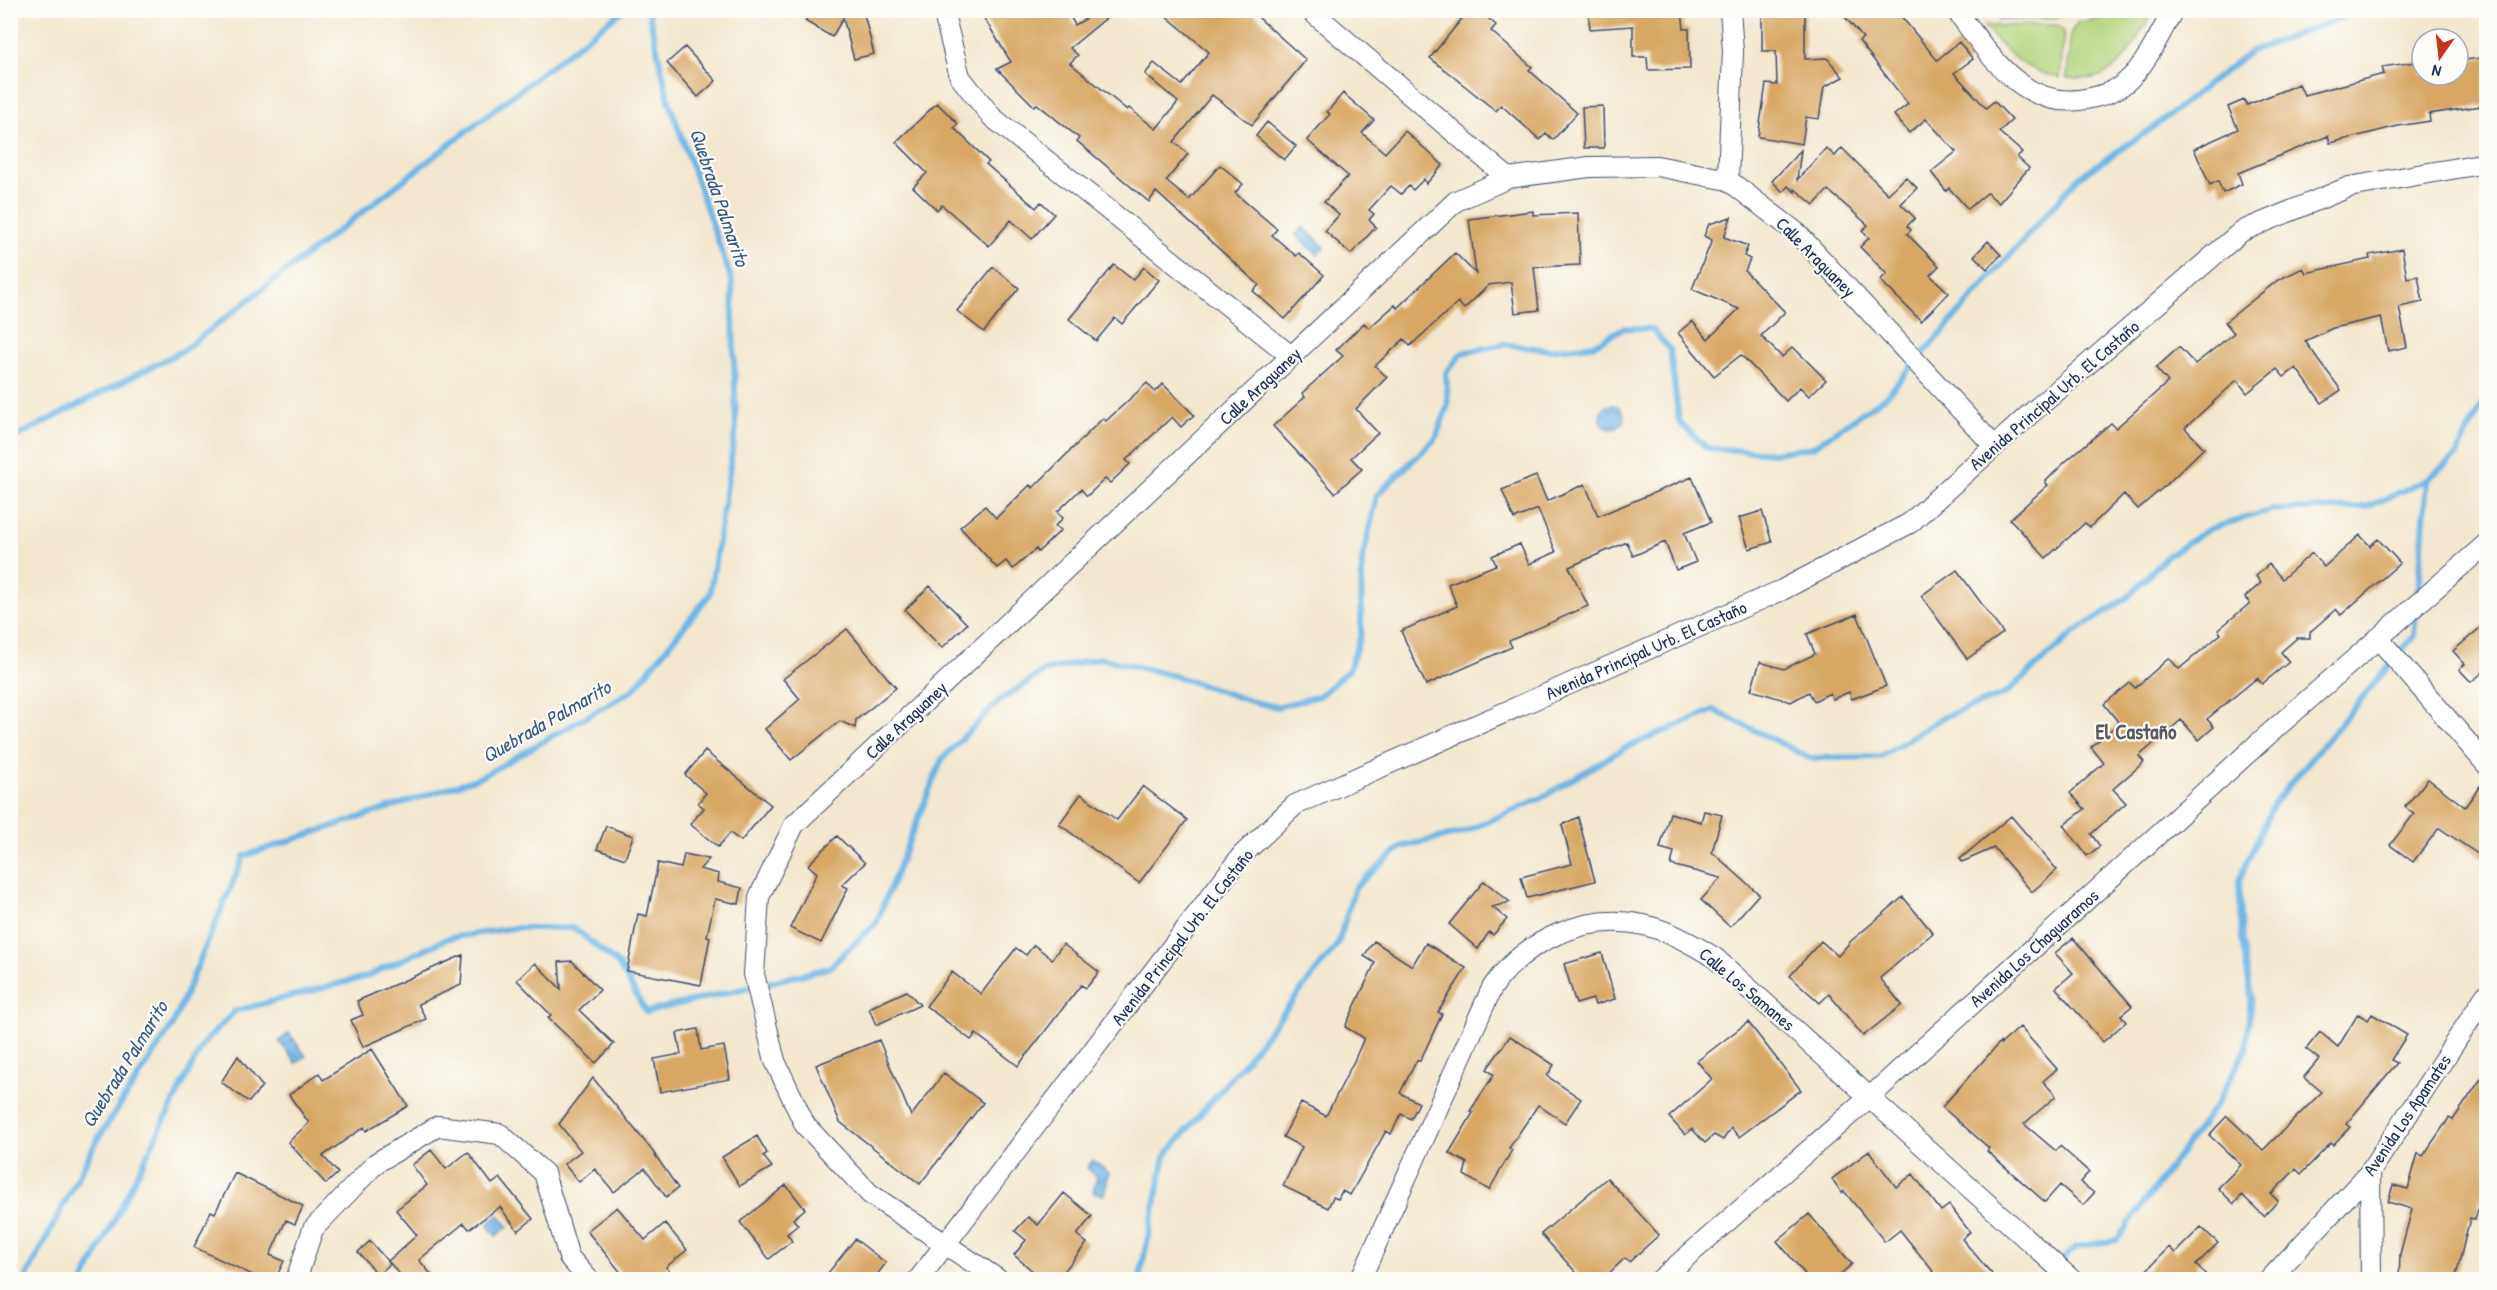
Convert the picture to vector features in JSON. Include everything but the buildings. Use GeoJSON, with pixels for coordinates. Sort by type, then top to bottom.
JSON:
{"type":"FeatureCollection","features":[{"type":"Feature","properties":{"kind":"street"},"geometry":{"type":"LineString","coordinates":[[943,10],[960,77],[992,117],[1291,356]]}},
{"type":"Feature","properties":{"kind":"street"},"geometry":{"type":"LineString","coordinates":[[1310,10],[1508,178]]}},
{"type":"Feature","properties":{"kind":"street"},"geometry":{"type":"LineString","coordinates":[[1728,180],[1733,51],[1730,10]]}},
{"type":"Feature","properties":{"kind":"street"},"geometry":{"type":"LineString","coordinates":[[1956,10],[1997,64],[2016,81],[2038,95],[2067,101],[2094,98],[2125,83],[2147,55],[2173,10]]}},
{"type":"Feature","properties":{"kind":"street","name":"Avenida Principal Urb. El Castaño"},"geometry":{"type":"LineString","coordinates":[[918,1280],[1242,855],[1295,805],[1782,590],[1910,523],[2242,231],[2349,187],[2487,163]]}},
{"type":"Feature","properties":{"kind":"street","name":"Calle Araguaney"},"geometry":{"type":"LineString","coordinates":[[999,1280],[870,1194],[805,1125],[775,1061],[754,974],[759,897],[794,825],[1456,201],[1508,178],[1589,167],[1657,166],[1728,180],[1797,233],[1995,446]]}},
{"type":"Feature","properties":{"kind":"street","name":"Avenida Los Chaguaramos"},"geometry":{"type":"LineString","coordinates":[[1660,1280],[2382,644],[2406,614],[2487,544]]}},
{"type":"Feature","properties":{"kind":"street"},"geometry":{"type":"LineString","coordinates":[[2382,644],[2487,764]]}},
{"type":"Feature","properties":{"kind":"street","name":"Calle Los Samanes"},"geometry":{"type":"LineString","coordinates":[[1360,1280],[1492,988],[1512,961],[1539,943],[1567,931],[1606,922],[1643,925],[1670,933],[1715,958],[1871,1096],[2072,1280]]}},
{"type":"Feature","properties":{"kind":"street","name":"Avenida Los Apamates"},"geometry":{"type":"LineString","coordinates":[[2269,1280],[2370,1173],[2487,995]]}},
{"type":"Feature","properties":{"kind":"street"},"geometry":{"type":"LineString","coordinates":[[296,1280],[313,1229],[376,1163],[438,1125],[500,1134],[544,1173],[569,1257],[589,1280]]}},
{"type":"Feature","properties":{"kind":"street"},"geometry":{"type":"LineString","coordinates":[[2370,1173],[2371,1280]]}},
{"type":"Feature","properties":{"kind":"green space"},"geometry":{"type":"Polygon","coordinates":[[[1999,10],[2063,11],[2056,19],[1999,20],[1999,10]]]}},
{"type":"Feature","properties":{"kind":"green space"},"geometry":{"type":"Polygon","coordinates":[[[2153,11],[2129,51],[2111,70],[2085,79],[2067,78],[2071,32],[2078,22],[2153,11]]]}},
{"type":"Feature","properties":{"kind":"green space"},"geometry":{"type":"Polygon","coordinates":[[[2057,25],[2064,31],[2060,78],[2047,75],[2017,60],[1984,26],[2057,25]]]}},
{"type":"Feature","properties":{"kind":"water"},"geometry":{"type":"Polygon","coordinates":[[[1303,227],[1325,247],[1318,255],[1296,235],[1303,227]]]}},
{"type":"Feature","properties":{"kind":"water"},"geometry":{"type":"Polygon","coordinates":[[[1612,405],[1617,406],[1623,412],[1623,422],[1617,428],[1612,429],[1607,428],[1601,422],[1600,417],[1601,412],[1607,406],[1612,405]]]}},
{"type":"Feature","properties":{"kind":"water"},"geometry":{"type":"Polygon","coordinates":[[[289,1033],[306,1056],[296,1063],[279,1041],[289,1033]]]}},
{"type":"Feature","properties":{"kind":"water"},"geometry":{"type":"Polygon","coordinates":[[[1093,1160],[1109,1173],[1104,1195],[1093,1192],[1097,1177],[1087,1168],[1093,1160]]]}},
{"type":"Feature","properties":{"kind":"water"},"geometry":{"type":"Polygon","coordinates":[[[499,1215],[508,1226],[496,1236],[487,1225],[499,1215]]]}},
{"type":"Feature","properties":{"kind":"waterway"},"geometry":{"type":"LineString","coordinates":[[10,440],[184,350],[623,10]]}},
{"type":"Feature","properties":{"kind":"waterway","name":"Quebrada Palmarito"},"geometry":{"type":"LineString","coordinates":[[25,1280],[97,1140],[172,1026],[244,856],[481,777],[633,690],[710,594],[736,427],[732,281],[669,101],[648,10]]}},
{"type":"Feature","properties":{"kind":"waterway"},"geometry":{"type":"LineString","coordinates":[[84,1280],[203,1044],[235,1011],[365,977],[449,938],[513,928],[574,928],[619,965],[646,1012],[829,968],[876,923],[942,759],[998,702],[1044,671],[1100,658],[1175,676],[1250,701],[1277,707],[1319,696],[1349,670],[1361,634],[1362,561],[1377,495],[1436,438],[1448,405],[1446,373],[1462,353],[1505,344],[1548,350],[1594,345],[1623,328],[1652,329],[1670,350],[1679,422],[1707,448],[1774,453],[1813,447],[1884,398],[2079,177],[2151,129],[2251,51],[2363,10]]}},
{"type":"Feature","properties":{"kind":"waterway"},"geometry":{"type":"LineString","coordinates":[[1139,1280],[1165,1156],[1238,1070],[1338,944],[1355,887],[1401,847],[1464,832],[1541,798],[1623,749],[1714,710],[1810,758],[1880,757],[1943,717],[2005,694],[2075,632],[2128,597],[2166,557],[2209,529],[2271,510],[2367,507],[2427,480],[2456,456],[2486,397]]}},
{"type":"Feature","properties":{"kind":"waterway"},"geometry":{"type":"LineString","coordinates":[[2418,598],[2427,480]]}},
{"type":"Feature","properties":{"kind":"waterway"},"geometry":{"type":"LineString","coordinates":[[2040,1280],[2076,1247],[2117,1240],[2217,1103],[2246,1050],[2251,996],[2242,940],[2239,880],[2274,803],[2414,636],[2416,612]]}},
{"type":"Feature","properties":{"kind":"district","name":"El Castaño"},"geometry":{"type":"Point","coordinates":[2136,731]}}]}
